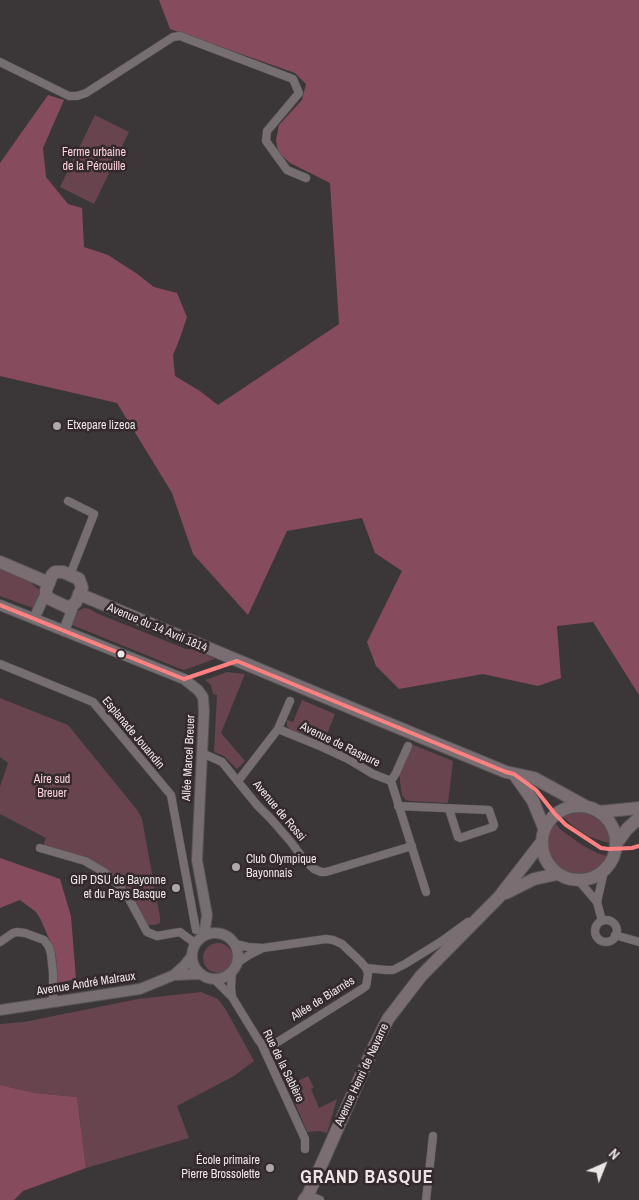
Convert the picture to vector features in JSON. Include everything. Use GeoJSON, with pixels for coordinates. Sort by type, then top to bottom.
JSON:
{"type":"FeatureCollection","features":[{"type":"Feature","properties":{"kind":"main road"},"geometry":{"type":"LineString","coordinates":[[0,562],[48,589]]}},
{"type":"Feature","properties":{"kind":"main road"},"geometry":{"type":"LineString","coordinates":[[55,572],[70,575],[79,579],[82,588],[76,602],[72,606],[67,607],[50,599],[48,589],[55,572]]}},
{"type":"Feature","properties":{"kind":"main road","name":"Avenue du 14 Avril 1814"},"geometry":{"type":"LineString","coordinates":[[79,594],[506,772],[534,778],[584,806]]}},
{"type":"Feature","properties":{"kind":"main road"},"geometry":{"type":"LineString","coordinates":[[514,774],[533,801],[544,828]]}},
{"type":"Feature","properties":{"kind":"main road"},"geometry":{"type":"LineString","coordinates":[[574,806],[584,806],[599,812],[608,820],[614,832],[616,844],[612,861],[604,871],[588,880],[579,881],[564,878],[557,874],[548,865],[543,854],[541,842],[544,828],[549,820],[564,808],[574,806]]}},
{"type":"Feature","properties":{"kind":"main road"},"geometry":{"type":"LineString","coordinates":[[599,812],[639,808]]}},
{"type":"Feature","properties":{"kind":"main road"},"geometry":{"type":"LineString","coordinates":[[616,844],[627,829],[639,818]]}},
{"type":"Feature","properties":{"kind":"main road","name":"Avenue Henri de Navarre"},"geometry":{"type":"LineString","coordinates":[[500,897],[541,842]]}},
{"type":"Feature","properties":{"kind":"main road","name":"Avenue Henri de Navarre"},"geometry":{"type":"LineString","coordinates":[[311,1198],[371,1053],[388,1019],[421,976],[500,897],[531,880],[557,874]]}},
{"type":"Feature","properties":{"kind":"street"},"geometry":{"type":"LineString","coordinates":[[0,62],[69,96],[77,96],[86,93],[174,37],[180,36],[293,79],[299,93],[267,131],[266,142],[287,170],[306,178]]}},
{"type":"Feature","properties":{"kind":"street"},"geometry":{"type":"LineString","coordinates":[[68,501],[94,514],[70,575]]}},
{"type":"Feature","properties":{"kind":"street"},"geometry":{"type":"LineString","coordinates":[[34,618],[48,589]]}},
{"type":"Feature","properties":{"kind":"street","name":"Allée Marcel Breuer"},"geometry":{"type":"LineString","coordinates":[[0,605],[184,679],[198,690],[203,697],[197,860],[206,915],[220,934]]}},
{"type":"Feature","properties":{"kind":"street"},"geometry":{"type":"LineString","coordinates":[[64,631],[72,606]]}},
{"type":"Feature","properties":{"kind":"street","name":"Esplanade Jouandin"},"geometry":{"type":"LineString","coordinates":[[0,664],[93,702],[171,795],[200,933]]}},
{"type":"Feature","properties":{"kind":"street","name":"Avenue de Rossi"},"geometry":{"type":"LineString","coordinates":[[238,781],[278,729],[290,701]]}},
{"type":"Feature","properties":{"kind":"street","name":"Avenue de Raspure"},"geometry":{"type":"LineString","coordinates":[[278,729],[320,746],[348,759],[373,774],[391,781]]}},
{"type":"Feature","properties":{"kind":"street","name":"Avenue de Raspure"},"geometry":{"type":"LineString","coordinates":[[408,746],[391,781],[426,892]]}},
{"type":"Feature","properties":{"kind":"street","name":"Avenue de Rossi"},"geometry":{"type":"LineString","coordinates":[[202,753],[222,762],[257,805],[291,842],[304,861],[314,869],[326,872],[412,846]]}},
{"type":"Feature","properties":{"kind":"street"},"geometry":{"type":"LineString","coordinates":[[398,806],[489,810],[494,825],[493,827],[460,838],[458,837],[449,809]]}},
{"type":"Feature","properties":{"kind":"street"},"geometry":{"type":"LineString","coordinates":[[40,848],[85,861],[104,872],[128,896],[147,932],[157,936],[180,932],[196,944]]}},
{"type":"Feature","properties":{"kind":"street"},"geometry":{"type":"LineString","coordinates":[[597,902],[604,871]]}},
{"type":"Feature","properties":{"kind":"street"},"geometry":{"type":"LineString","coordinates":[[579,881],[597,902],[602,921]]}},
{"type":"Feature","properties":{"kind":"street","name":"Allée de Biarnès"},"geometry":{"type":"LineString","coordinates":[[262,1043],[271,1045],[276,1043],[362,989],[366,986],[368,978],[366,968],[393,970],[442,941],[485,910]]}},
{"type":"Feature","properties":{"kind":"street","name":"Allée Marcel Breuer"},"geometry":{"type":"LineString","coordinates":[[200,933],[206,915]]}},
{"type":"Feature","properties":{"kind":"street"},"geometry":{"type":"LineString","coordinates":[[602,921],[609,921],[615,925],[616,932],[616,935],[611,940],[605,942],[597,937],[595,932],[596,926],[602,921]]}},
{"type":"Feature","properties":{"kind":"street"},"geometry":{"type":"LineString","coordinates":[[0,942],[12,933],[17,932],[44,940],[50,946],[53,973],[53,1002]]}},
{"type":"Feature","properties":{"kind":"street"},"geometry":{"type":"LineString","coordinates":[[232,997],[231,987],[235,967],[238,957],[235,944],[228,937],[220,934],[200,933],[193,949],[193,963],[201,974],[214,979],[227,976],[235,967],[249,954],[263,948]]}},
{"type":"Feature","properties":{"kind":"street"},"geometry":{"type":"LineString","coordinates":[[616,935],[639,942]]}},
{"type":"Feature","properties":{"kind":"street"},"geometry":{"type":"LineString","coordinates":[[235,944],[263,948],[326,939],[333,940],[342,944],[366,968]]}},
{"type":"Feature","properties":{"kind":"street","name":"Avenue André Malraux"},"geometry":{"type":"LineString","coordinates":[[0,1010],[140,989],[174,975],[192,956]]}},
{"type":"Feature","properties":{"kind":"street","name":"Avenue André Malraux"},"geometry":{"type":"LineString","coordinates":[[174,975],[201,974]]}},
{"type":"Feature","properties":{"kind":"street","name":"Rue de la Sablère"},"geometry":{"type":"LineString","coordinates":[[214,979],[232,997],[262,1043],[305,1139],[305,1149]]}},
{"type":"Feature","properties":{"kind":"street"},"geometry":{"type":"LineString","coordinates":[[426,1200],[433,1136]]}},
{"type":"Feature","properties":{"kind":"green space","name":"Ferme urbaine de la Pérouille"},"geometry":{"type":"Polygon","coordinates":[[[95,115],[129,132],[94,204],[60,187],[95,115]]]}},
{"type":"Feature","properties":{"kind":"green space"},"geometry":{"type":"Polygon","coordinates":[[[0,567],[33,582],[32,584],[40,593],[33,608],[0,596],[0,567]]]}},
{"type":"Feature","properties":{"kind":"green space"},"geometry":{"type":"Polygon","coordinates":[[[84,608],[215,659],[184,670],[178,668],[72,625],[78,611],[84,608]]]}},
{"type":"Feature","properties":{"kind":"green space"},"geometry":{"type":"Polygon","coordinates":[[[227,672],[245,674],[221,733],[245,761],[237,769],[224,756],[214,752],[217,695],[213,694],[211,685],[205,680],[227,672]]]}},
{"type":"Feature","properties":{"kind":"green space","name":"Aire sud Breuer"},"geometry":{"type":"Polygon","coordinates":[[[0,698],[68,725],[138,811],[142,819],[160,923],[145,925],[105,871],[43,846],[46,838],[0,814],[0,787],[8,763],[0,757],[0,698]]]}},
{"type":"Feature","properties":{"kind":"green space"},"geometry":{"type":"Polygon","coordinates":[[[302,700],[335,714],[324,742],[290,729],[287,726],[287,720],[293,722],[302,700]]]}},
{"type":"Feature","properties":{"kind":"green space"},"geometry":{"type":"Polygon","coordinates":[[[411,744],[453,761],[448,803],[410,801],[402,796],[400,771],[411,744]]]}},
{"type":"Feature","properties":{"kind":"green space"},"geometry":{"type":"Polygon","coordinates":[[[577,812],[586,813],[601,822],[609,836],[610,843],[588,836],[563,817],[577,812]]]}},
{"type":"Feature","properties":{"kind":"green space"},"geometry":{"type":"Polygon","coordinates":[[[555,823],[561,830],[582,845],[607,856],[603,863],[597,869],[585,875],[575,875],[557,866],[550,855],[547,842],[550,830],[555,823]]]}},
{"type":"Feature","properties":{"kind":"green space"},"geometry":{"type":"Polygon","coordinates":[[[218,943],[228,948],[233,958],[228,968],[218,973],[208,968],[203,958],[208,948],[218,943]]]}},
{"type":"Feature","properties":{"kind":"green space"},"geometry":{"type":"Polygon","coordinates":[[[201,992],[218,999],[254,1061],[234,1076],[177,1106],[189,1138],[86,1168],[77,1097],[35,1093],[0,1085],[0,1024],[24,1022],[138,999],[201,992]]]}},
{"type":"Feature","properties":{"kind":"green space"},"geometry":{"type":"Polygon","coordinates":[[[308,1076],[314,1088],[311,1089],[319,1108],[337,1099],[327,1133],[320,1131],[307,1132],[288,1086],[308,1076]]]}},
{"type":"Feature","properties":{"kind":"shaded area"},"geometry":{"type":"Polygon","coordinates":[[[159,0],[639,0],[639,695],[593,622],[557,626],[561,678],[538,686],[483,674],[399,689],[376,666],[367,642],[402,571],[375,553],[362,518],[287,531],[248,615],[193,554],[172,493],[117,403],[0,376],[0,163],[48,95],[64,100],[43,148],[46,177],[68,204],[82,208],[84,247],[108,255],[154,287],[177,293],[187,317],[173,355],[175,376],[200,391],[218,405],[339,324],[330,183],[290,163],[278,152],[276,140],[279,125],[302,100],[306,84],[295,73],[170,29],[159,0]]]}},
{"type":"Feature","properties":{"kind":"shaded area"},"geometry":{"type":"Polygon","coordinates":[[[0,858],[60,879],[71,916],[76,979],[57,983],[56,955],[36,912],[20,900],[0,908],[0,858]]]}},
{"type":"Feature","properties":{"kind":"shaded area"},"geometry":{"type":"Polygon","coordinates":[[[0,1085],[35,1093],[77,1097],[86,1168],[23,1191],[14,1200],[0,1200],[0,1085]]]}},
{"type":"Feature","properties":{"kind":"transit line"},"geometry":{"type":"LineString","coordinates":[[0,605],[184,679]]}},
{"type":"Feature","properties":{"kind":"transit line"},"geometry":{"type":"LineString","coordinates":[[237,661],[514,774],[536,790],[566,825],[601,848],[632,848],[639,846]]}},
{"type":"Feature","properties":{"kind":"transit line"},"geometry":{"type":"LineString","coordinates":[[184,679],[237,661]]}},
{"type":"Feature","properties":{"kind":"place","name":"Etxepare lizeoa"},"geometry":{"type":"Point","coordinates":[57,426]}},
{"type":"Feature","properties":{"kind":"place","name":"Club Olympique Bayonnais"},"geometry":{"type":"Point","coordinates":[236,867]}},
{"type":"Feature","properties":{"kind":"place","name":"GIP DSU de Bayonne et du Pays Basque"},"geometry":{"type":"Point","coordinates":[176,888]}},
{"type":"Feature","properties":{"kind":"place","name":"École primaire Pierre Brossolette"},"geometry":{"type":"Point","coordinates":[270,1168]}},
{"type":"Feature","properties":{"kind":"district","name":"GRAND BASQUE"},"geometry":{"type":"Point","coordinates":[367,1178]}}]}
